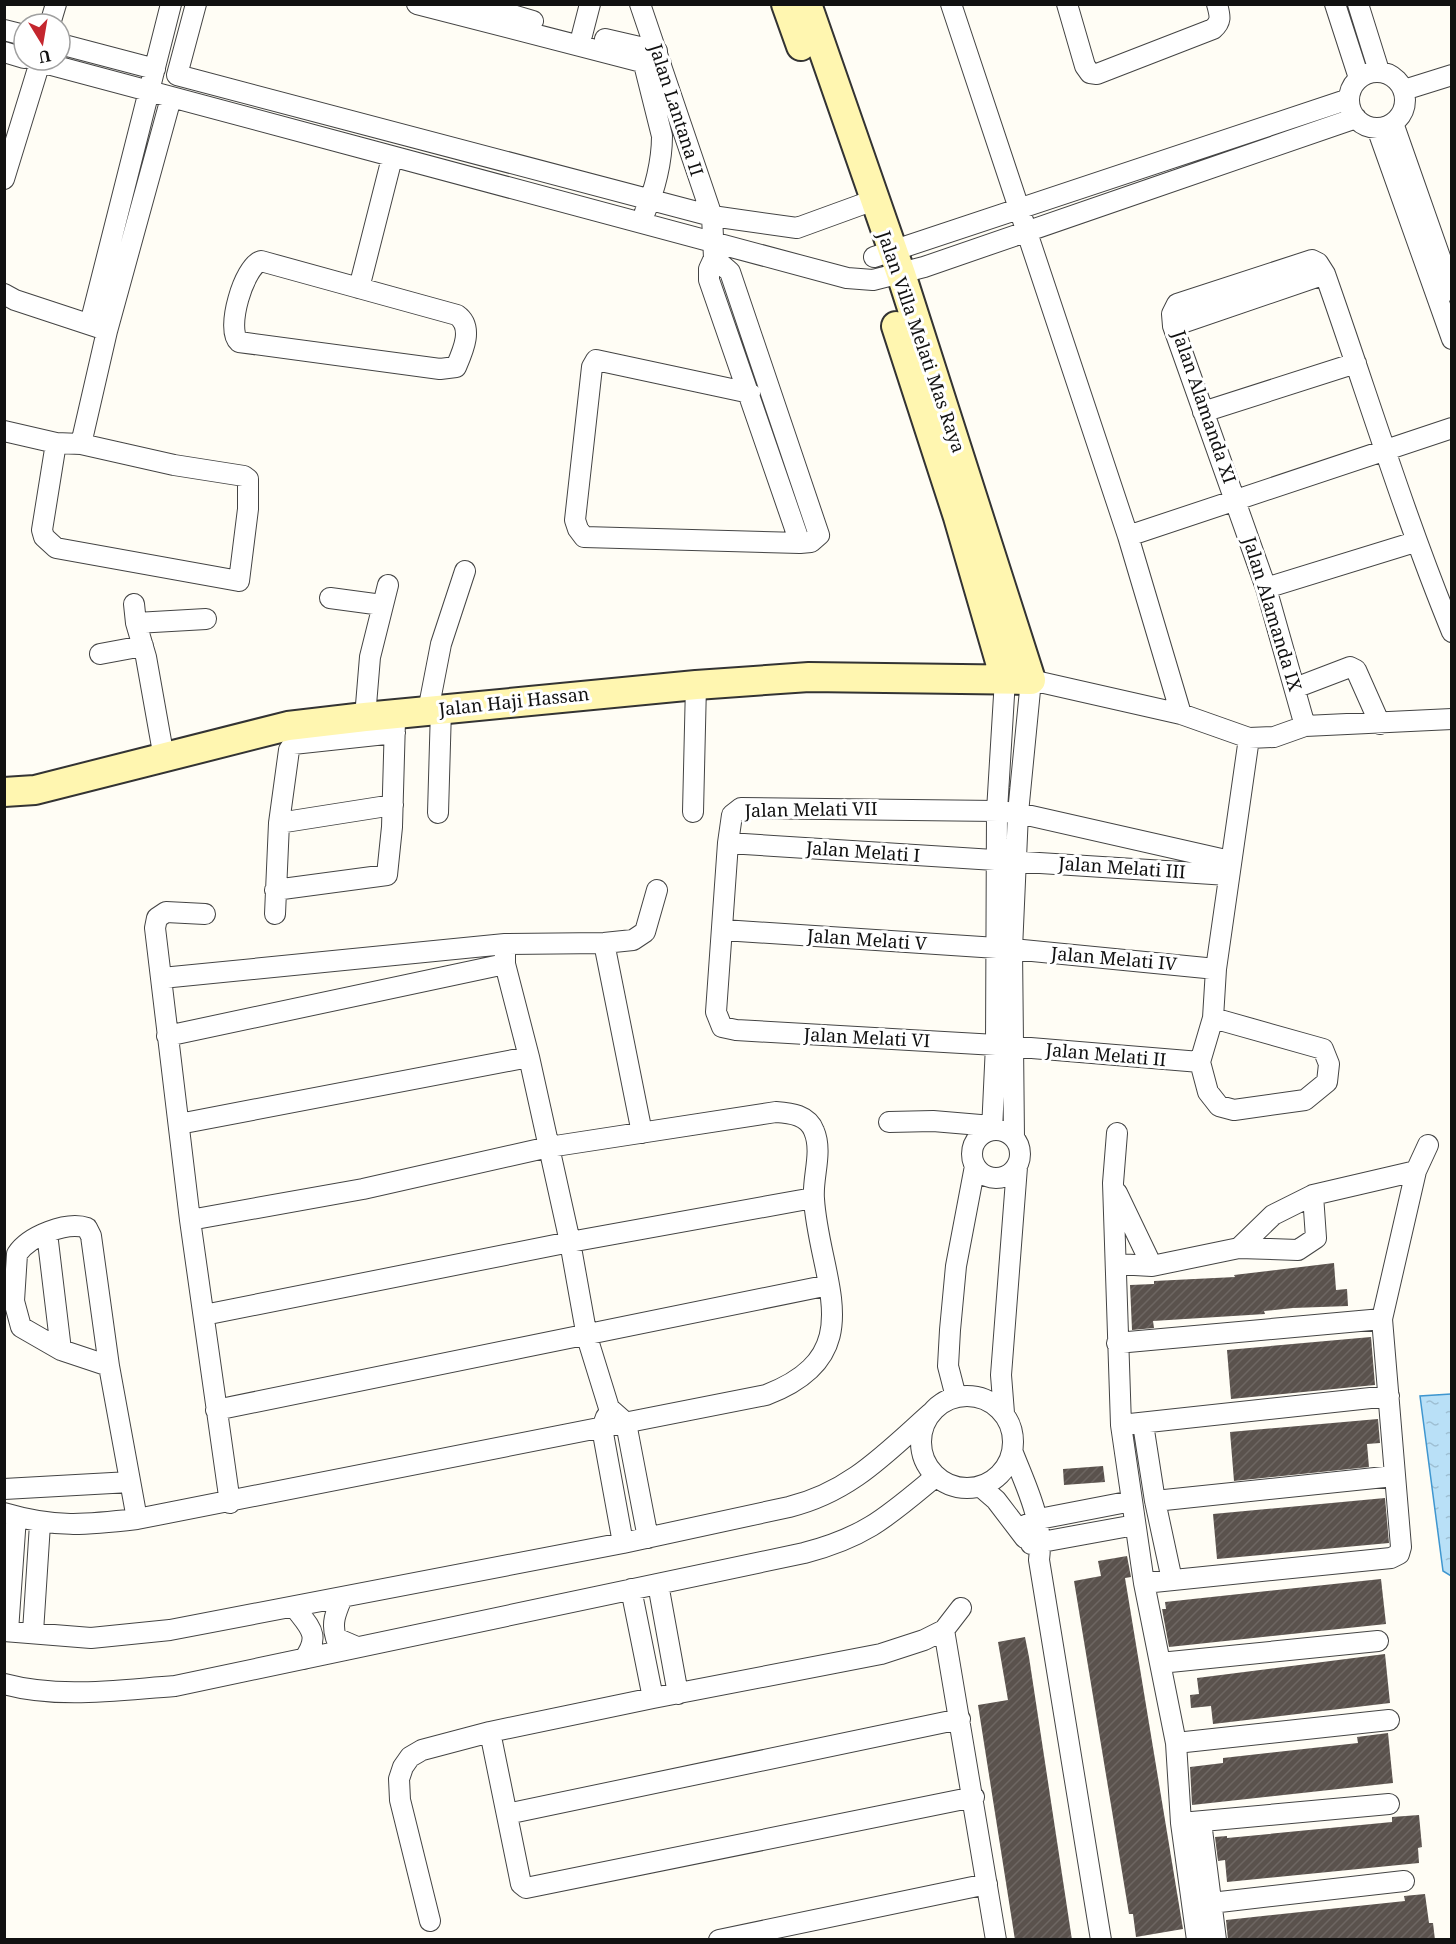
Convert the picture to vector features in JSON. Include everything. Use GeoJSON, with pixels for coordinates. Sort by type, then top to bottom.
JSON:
{"type":"FeatureCollection","features":[{"type":"Feature","properties":{"kind":"street"},"geometry":{"type":"LineString","coordinates":[[81,444],[98,328],[149,93],[171,4]]}},
{"type":"Feature","properties":{"kind":"street"},"geometry":{"type":"LineString","coordinates":[[196,4],[177,75],[712,216],[797,228],[865,203]]}},
{"type":"Feature","properties":{"kind":"street"},"geometry":{"type":"LineString","coordinates":[[417,4],[650,56]]}},
{"type":"Feature","properties":{"kind":"street"},"geometry":{"type":"LineString","coordinates":[[475,4],[650,56]]}},
{"type":"Feature","properties":{"kind":"street"},"geometry":{"type":"LineString","coordinates":[[582,34],[590,4]]}},
{"type":"Feature","properties":{"kind":"street","name":"Jalan Lantana II"},"geometry":{"type":"LineString","coordinates":[[640,4],[662,136],[662,149],[650,200],[640,223]]}},
{"type":"Feature","properties":{"kind":"street","name":"Jalan Villa Melati Mas Raya"},"geometry":{"type":"LineString","coordinates":[[786,4],[865,203],[887,266],[968,513],[1018,680]]}},
{"type":"Feature","properties":{"kind":"street","name":"Jalan Villa Melati Mas Raya"},"geometry":{"type":"LineString","coordinates":[[807,4],[865,203]]}},
{"type":"Feature","properties":{"kind":"street"},"geometry":{"type":"LineString","coordinates":[[951,4],[1128,536],[1180,714]]}},
{"type":"Feature","properties":{"kind":"street"},"geometry":{"type":"LineString","coordinates":[[1067,4],[1084,66],[1090,73],[1097,74],[1213,29],[1219,24],[1221,17],[1217,4]]}},
{"type":"Feature","properties":{"kind":"street"},"geometry":{"type":"LineString","coordinates":[[1335,4],[1359,78]]}},
{"type":"Feature","properties":{"kind":"street"},"geometry":{"type":"LineString","coordinates":[[1358,4],[1379,71],[1398,81],[1404,90],[1404,108],[1385,125],[1369,127],[1356,118],[1349,99],[1352,87],[1359,78],[1379,71]]}},
{"type":"Feature","properties":{"kind":"street"},"geometry":{"type":"LineString","coordinates":[[72,47],[155,69]]}},
{"type":"Feature","properties":{"kind":"street","name":"Jalan Lantana II"},"geometry":{"type":"LineString","coordinates":[[650,56],[712,216],[714,250],[709,268],[709,280],[800,543]]}},
{"type":"Feature","properties":{"kind":"street"},"geometry":{"type":"LineString","coordinates":[[72,71],[640,223],[714,250],[848,278],[1028,231],[1356,118]]}},
{"type":"Feature","properties":{"kind":"street"},"geometry":{"type":"LineString","coordinates":[[4,178],[29,72]]}},
{"type":"Feature","properties":{"kind":"street"},"geometry":{"type":"LineString","coordinates":[[1404,90],[1452,75]]}},
{"type":"Feature","properties":{"kind":"street"},"geometry":{"type":"LineString","coordinates":[[98,328],[171,98]]}},
{"type":"Feature","properties":{"kind":"street"},"geometry":{"type":"LineString","coordinates":[[887,266],[1020,209],[1349,99]]}},
{"type":"Feature","properties":{"kind":"street"},"geometry":{"type":"LineString","coordinates":[[277,127],[283,103]]}},
{"type":"Feature","properties":{"kind":"street"},"geometry":{"type":"LineString","coordinates":[[1385,125],[1452,291]]}},
{"type":"Feature","properties":{"kind":"street"},"geometry":{"type":"LineString","coordinates":[[1385,125],[1452,339]]}},
{"type":"Feature","properties":{"kind":"street"},"geometry":{"type":"LineString","coordinates":[[359,288],[392,158]]}},
{"type":"Feature","properties":{"kind":"street"},"geometry":{"type":"LineString","coordinates":[[714,250],[730,272],[819,535],[811,542],[800,543],[584,537],[575,520],[592,368],[596,360],[750,393]]}},
{"type":"Feature","properties":{"kind":"street","name":"Jalan Alamanda XI"},"geometry":{"type":"LineString","coordinates":[[1237,502],[1173,326],[1172,314],[1177,304],[1312,260],[1318,263],[1325,273],[1356,363]]}},
{"type":"Feature","properties":{"kind":"street"},"geometry":{"type":"LineString","coordinates":[[257,262],[359,288],[457,315],[465,320],[466,336],[456,367],[440,369],[239,342],[234,338],[233,331],[239,297],[257,262]]}},
{"type":"Feature","properties":{"kind":"street"},"geometry":{"type":"LineString","coordinates":[[4,294],[15,300],[98,328]]}},
{"type":"Feature","properties":{"kind":"street"},"geometry":{"type":"LineString","coordinates":[[1203,412],[1356,363],[1387,450],[1415,542],[1452,632]]}},
{"type":"Feature","properties":{"kind":"street"},"geometry":{"type":"LineString","coordinates":[[1128,536],[1237,502],[1452,428]]}},
{"type":"Feature","properties":{"kind":"street"},"geometry":{"type":"LineString","coordinates":[[4,431],[56,443],[81,444],[174,465],[244,476],[248,479],[248,508],[239,581],[124,562],[56,548],[49,543],[42,530],[56,443]]}},
{"type":"Feature","properties":{"kind":"street","name":"Jalan Alamanda IX"},"geometry":{"type":"LineString","coordinates":[[1237,502],[1266,588],[1305,726]]}},
{"type":"Feature","properties":{"kind":"street"},"geometry":{"type":"LineString","coordinates":[[1266,588],[1415,542]]}},
{"type":"Feature","properties":{"kind":"street"},"geometry":{"type":"LineString","coordinates":[[438,813],[434,710],[441,644],[465,571]]}},
{"type":"Feature","properties":{"kind":"street"},"geometry":{"type":"LineString","coordinates":[[365,717],[370,657],[388,585]]}},
{"type":"Feature","properties":{"kind":"street"},"geometry":{"type":"LineString","coordinates":[[330,598],[382,605]]}},
{"type":"Feature","properties":{"kind":"street"},"geometry":{"type":"LineString","coordinates":[[164,758],[154,698],[135,613],[206,619]]}},
{"type":"Feature","properties":{"kind":"street"},"geometry":{"type":"LineString","coordinates":[[100,654],[143,646]]}},
{"type":"Feature","properties":{"kind":"street"},"geometry":{"type":"LineString","coordinates":[[1295,688],[1350,667],[1356,670],[1380,724]]}},
{"type":"Feature","properties":{"kind":"street","name":"Jalan Haji Hassan"},"geometry":{"type":"LineString","coordinates":[[4,792],[35,790],[288,726],[365,717],[395,724],[434,710],[696,685],[809,677],[1018,680]]}},
{"type":"Feature","properties":{"kind":"street"},"geometry":{"type":"LineString","coordinates":[[1018,680],[1180,714],[1249,738],[1274,737],[1305,726],[1452,719]]}},
{"type":"Feature","properties":{"kind":"street"},"geometry":{"type":"LineString","coordinates":[[1007,861],[997,811],[1018,680]]}},
{"type":"Feature","properties":{"kind":"street"},"geometry":{"type":"LineString","coordinates":[[1018,680],[1018,813],[1007,861],[1004,1046],[1014,1137],[1021,1152],[1017,1167],[1001,1375],[1004,1413],[1014,1437],[1013,1453],[1039,1519],[1032,1544],[1101,1940]]}},
{"type":"Feature","properties":{"kind":"street"},"geometry":{"type":"LineString","coordinates":[[693,812],[696,685]]}},
{"type":"Feature","properties":{"kind":"street"},"geometry":{"type":"LineString","coordinates":[[275,914],[276,890],[279,823],[286,758],[293,744],[395,724],[393,805],[387,875],[276,890]]}},
{"type":"Feature","properties":{"kind":"street"},"geometry":{"type":"LineString","coordinates":[[1213,1018],[1323,1049],[1329,1064],[1328,1082],[1305,1100],[1234,1110],[1219,1106],[1208,1092],[1200,1062],[1213,1018],[1216,969],[1249,738]]}},
{"type":"Feature","properties":{"kind":"street"},"geometry":{"type":"LineString","coordinates":[[279,823],[393,805]]}},
{"type":"Feature","properties":{"kind":"street","name":"Jalan Melati VII"},"geometry":{"type":"LineString","coordinates":[[722,1027],[716,1012],[728,843],[732,815],[741,808],[1018,813]]}},
{"type":"Feature","properties":{"kind":"street"},"geometry":{"type":"LineString","coordinates":[[1018,813],[1229,868]]}},
{"type":"Feature","properties":{"kind":"street","name":"Jalan Melati I"},"geometry":{"type":"LineString","coordinates":[[728,843],[1007,861]]}},
{"type":"Feature","properties":{"kind":"street","name":"Jalan Melati III"},"geometry":{"type":"LineString","coordinates":[[1007,861],[1229,868]]}},
{"type":"Feature","properties":{"kind":"street"},"geometry":{"type":"LineString","coordinates":[[162,978],[505,954],[640,937],[645,932],[657,890]]}},
{"type":"Feature","properties":{"kind":"street"},"geometry":{"type":"LineString","coordinates":[[205,914],[166,912],[157,918],[155,928],[162,978],[166,1036],[230,1503]]}},
{"type":"Feature","properties":{"kind":"street","name":"Jalan Melati V"},"geometry":{"type":"LineString","coordinates":[[723,930],[1004,949]]}},
{"type":"Feature","properties":{"kind":"street"},"geometry":{"type":"LineString","coordinates":[[604,943],[642,1133]]}},
{"type":"Feature","properties":{"kind":"street","name":"Jalan Melati IV"},"geometry":{"type":"LineString","coordinates":[[1004,949],[1216,969]]}},
{"type":"Feature","properties":{"kind":"street"},"geometry":{"type":"LineString","coordinates":[[166,1036],[505,954]]}},
{"type":"Feature","properties":{"kind":"street"},"geometry":{"type":"LineString","coordinates":[[505,954],[570,1242],[587,1337],[609,1408],[626,1423],[648,1538]]}},
{"type":"Feature","properties":{"kind":"street","name":"Jalan Melati VI"},"geometry":{"type":"LineString","coordinates":[[722,1027],[736,1030],[1004,1046]]}},
{"type":"Feature","properties":{"kind":"street"},"geometry":{"type":"LineString","coordinates":[[956,1397],[948,1366],[956,1266],[975,1166],[972,1151],[974,1144],[992,1128],[1004,1046]]}},
{"type":"Feature","properties":{"kind":"street","name":"Jalan Melati II"},"geometry":{"type":"LineString","coordinates":[[1004,1046],[1200,1062]]}},
{"type":"Feature","properties":{"kind":"street"},"geometry":{"type":"LineString","coordinates":[[179,1124],[529,1057]]}},
{"type":"Feature","properties":{"kind":"street"},"geometry":{"type":"LineString","coordinates":[[190,1220],[363,1189],[549,1147],[776,1112],[793,1113],[807,1120],[815,1132],[817,1166],[813,1198],[833,1314],[831,1335],[815,1363],[787,1386],[766,1395],[230,1503],[137,1519],[85,1525],[40,1524],[10,1515],[12,1603],[6,1631],[91,1638],[170,1630],[295,1608],[648,1538],[789,1507],[834,1492],[852,1482],[931,1413],[946,1401],[956,1397],[982,1398],[1004,1413]]}},
{"type":"Feature","properties":{"kind":"street"},"geometry":{"type":"LineString","coordinates":[[889,1122],[933,1121],[992,1128],[1014,1137]]}},
{"type":"Feature","properties":{"kind":"street"},"geometry":{"type":"LineString","coordinates":[[1117,1133],[1113,1183],[1120,1425],[1144,1583],[1191,1823],[1211,1903],[1216,1940]]}},
{"type":"Feature","properties":{"kind":"street"},"geometry":{"type":"LineString","coordinates":[[1144,1583],[1391,1558],[1399,1554],[1401,1547],[1382,1318],[1416,1171],[1428,1145]]}},
{"type":"Feature","properties":{"kind":"street"},"geometry":{"type":"LineString","coordinates":[[975,1166],[987,1177],[996,1178],[1004,1177],[1017,1167]]}},
{"type":"Feature","properties":{"kind":"street"},"geometry":{"type":"LineString","coordinates":[[1239,1248],[1273,1215],[1313,1195],[1416,1171]]}},
{"type":"Feature","properties":{"kind":"street"},"geometry":{"type":"LineString","coordinates":[[1113,1183],[1152,1266]]}},
{"type":"Feature","properties":{"kind":"street"},"geometry":{"type":"LineString","coordinates":[[1117,1264],[1152,1266],[1239,1248],[1298,1250],[1310,1245],[1316,1238],[1313,1195]]}},
{"type":"Feature","properties":{"kind":"street"},"geometry":{"type":"LineString","coordinates":[[204,1315],[570,1242],[813,1198]]}},
{"type":"Feature","properties":{"kind":"street"},"geometry":{"type":"LineString","coordinates":[[109,1366],[61,1350],[21,1327],[14,1301],[17,1254],[28,1243],[47,1233],[71,1226],[87,1228],[91,1236],[109,1366],[137,1519]]}},
{"type":"Feature","properties":{"kind":"street"},"geometry":{"type":"LineString","coordinates":[[47,1233],[61,1350]]}},
{"type":"Feature","properties":{"kind":"street"},"geometry":{"type":"LineString","coordinates":[[216,1410],[388,1374],[587,1337],[829,1285]]}},
{"type":"Feature","properties":{"kind":"street"},"geometry":{"type":"LineString","coordinates":[[1117,1343],[1382,1318]]}},
{"type":"Feature","properties":{"kind":"street"},"geometry":{"type":"LineString","coordinates":[[1120,1425],[1389,1396]]}},
{"type":"Feature","properties":{"kind":"street"},"geometry":{"type":"LineString","coordinates":[[609,1408],[602,1428],[623,1543]]}},
{"type":"Feature","properties":{"kind":"street"},"geometry":{"type":"LineString","coordinates":[[931,1413],[920,1439],[921,1453],[935,1477],[952,1486],[970,1489],[981,1487],[1000,1475],[1013,1453]]}},
{"type":"Feature","properties":{"kind":"street"},"geometry":{"type":"LineString","coordinates":[[1143,1424],[1155,1501],[1172,1580]]}},
{"type":"Feature","properties":{"kind":"street"},"geometry":{"type":"LineString","coordinates":[[1155,1501],[1394,1476]]}},
{"type":"Feature","properties":{"kind":"street"},"geometry":{"type":"LineString","coordinates":[[4,1684],[34,1692],[93,1692],[175,1686],[658,1584],[841,1542],[876,1526],[935,1477]]}},
{"type":"Feature","properties":{"kind":"street"},"geometry":{"type":"LineString","coordinates":[[4,1489],[130,1482]]}},
{"type":"Feature","properties":{"kind":"street"},"geometry":{"type":"LineString","coordinates":[[981,1487],[1032,1544]]}},
{"type":"Feature","properties":{"kind":"street"},"geometry":{"type":"LineString","coordinates":[[1039,1519],[1132,1501]]}},
{"type":"Feature","properties":{"kind":"street"},"geometry":{"type":"LineString","coordinates":[[33,1632],[40,1524]]}},
{"type":"Feature","properties":{"kind":"street"},"geometry":{"type":"LineString","coordinates":[[1032,1544],[1135,1525]]}},
{"type":"Feature","properties":{"kind":"street"},"geometry":{"type":"LineString","coordinates":[[658,1584],[678,1694]]}},
{"type":"Feature","properties":{"kind":"street"},"geometry":{"type":"LineString","coordinates":[[631,1589],[653,1698]]}},
{"type":"Feature","properties":{"kind":"street"},"geometry":{"type":"LineString","coordinates":[[342,1598],[334,1619],[333,1630],[336,1638],[357,1647]]}},
{"type":"Feature","properties":{"kind":"street"},"geometry":{"type":"LineString","coordinates":[[295,1608],[311,1629],[314,1638],[313,1646],[304,1659]]}},
{"type":"Feature","properties":{"kind":"street"},"geometry":{"type":"LineString","coordinates":[[430,1922],[400,1800],[399,1779],[410,1757],[422,1750],[490,1732],[881,1654],[924,1640],[944,1630],[961,1608]]}},
{"type":"Feature","properties":{"kind":"street"},"geometry":{"type":"LineString","coordinates":[[944,1630],[974,1797],[996,1940]]}},
{"type":"Feature","properties":{"kind":"street"},"geometry":{"type":"LineString","coordinates":[[1160,1663],[1378,1641]]}},
{"type":"Feature","properties":{"kind":"street"},"geometry":{"type":"LineString","coordinates":[[507,1814],[960,1719]]}},
{"type":"Feature","properties":{"kind":"street"},"geometry":{"type":"LineString","coordinates":[[1176,1743],[1389,1720]]}},
{"type":"Feature","properties":{"kind":"street"},"geometry":{"type":"LineString","coordinates":[[490,1732],[521,1884],[526,1888],[974,1797]]}},
{"type":"Feature","properties":{"kind":"street"},"geometry":{"type":"LineString","coordinates":[[1191,1823],[1389,1804]]}},
{"type":"Feature","properties":{"kind":"street"},"geometry":{"type":"LineString","coordinates":[[1191,1823],[1197,1940]]}},
{"type":"Feature","properties":{"kind":"street"},"geometry":{"type":"LineString","coordinates":[[1211,1903],[1404,1881]]}},
{"type":"Feature","properties":{"kind":"street"},"geometry":{"type":"LineString","coordinates":[[719,1940],[987,1884]]}},
{"type":"Feature","properties":{"kind":"water"},"geometry":{"type":"Polygon","coordinates":[[[1452,1394],[1451,1576],[1443,1571],[1420,1396],[1452,1394]]]}},
{"type":"Feature","properties":{"kind":"building"},"geometry":{"type":"Polygon","coordinates":[[[1334,1263],[1336,1290],[1347,1289],[1348,1306],[1293,1308],[1264,1311],[1265,1314],[1153,1321],[1154,1328],[1132,1330],[1130,1285],[1154,1284],[1154,1281],[1235,1277],[1234,1275],[1334,1263]]]}},
{"type":"Feature","properties":{"kind":"building"},"geometry":{"type":"Polygon","coordinates":[[[1371,1337],[1375,1385],[1231,1399],[1227,1350],[1371,1337]]]}},
{"type":"Feature","properties":{"kind":"building"},"geometry":{"type":"Polygon","coordinates":[[[1378,1419],[1380,1443],[1367,1444],[1369,1467],[1234,1481],[1230,1432],[1378,1419]]]}},
{"type":"Feature","properties":{"kind":"building"},"geometry":{"type":"Polygon","coordinates":[[[1103,1466],[1105,1482],[1064,1485],[1063,1469],[1103,1466]]]}},
{"type":"Feature","properties":{"kind":"building"},"geometry":{"type":"Polygon","coordinates":[[[1385,1498],[1389,1543],[1217,1559],[1213,1514],[1385,1498]]]}},
{"type":"Feature","properties":{"kind":"building"},"geometry":{"type":"Polygon","coordinates":[[[1127,1556],[1131,1577],[1125,1578],[1183,1929],[1136,1937],[1133,1914],[1129,1914],[1074,1581],[1101,1576],[1098,1561],[1127,1556]]]}},
{"type":"Feature","properties":{"kind":"building"},"geometry":{"type":"Polygon","coordinates":[[[1381,1579],[1386,1624],[1169,1647],[1162,1609],[1166,1609],[1165,1602],[1381,1579]]]}},
{"type":"Feature","properties":{"kind":"building"},"geometry":{"type":"Polygon","coordinates":[[[1025,1637],[1072,1940],[1015,1940],[978,1705],[1008,1700],[998,1642],[1025,1637]]]}},
{"type":"Feature","properties":{"kind":"building"},"geometry":{"type":"Polygon","coordinates":[[[1385,1654],[1390,1703],[1213,1724],[1211,1706],[1191,1708],[1190,1695],[1199,1694],[1197,1678],[1385,1654]]]}},
{"type":"Feature","properties":{"kind":"building"},"geometry":{"type":"Polygon","coordinates":[[[1388,1733],[1393,1783],[1192,1805],[1190,1767],[1223,1763],[1223,1758],[1358,1743],[1357,1737],[1388,1733]]]}},
{"type":"Feature","properties":{"kind":"building"},"geometry":{"type":"Polygon","coordinates":[[[1419,1815],[1422,1847],[1418,1848],[1419,1863],[1227,1882],[1225,1860],[1218,1861],[1215,1837],[1227,1836],[1227,1838],[1392,1822],[1392,1817],[1419,1815]]]}},
{"type":"Feature","properties":{"kind":"building"},"geometry":{"type":"Polygon","coordinates":[[[1425,1894],[1429,1923],[1433,1923],[1435,1940],[1228,1940],[1226,1920],[1405,1901],[1404,1896],[1425,1894]]]}}]}
